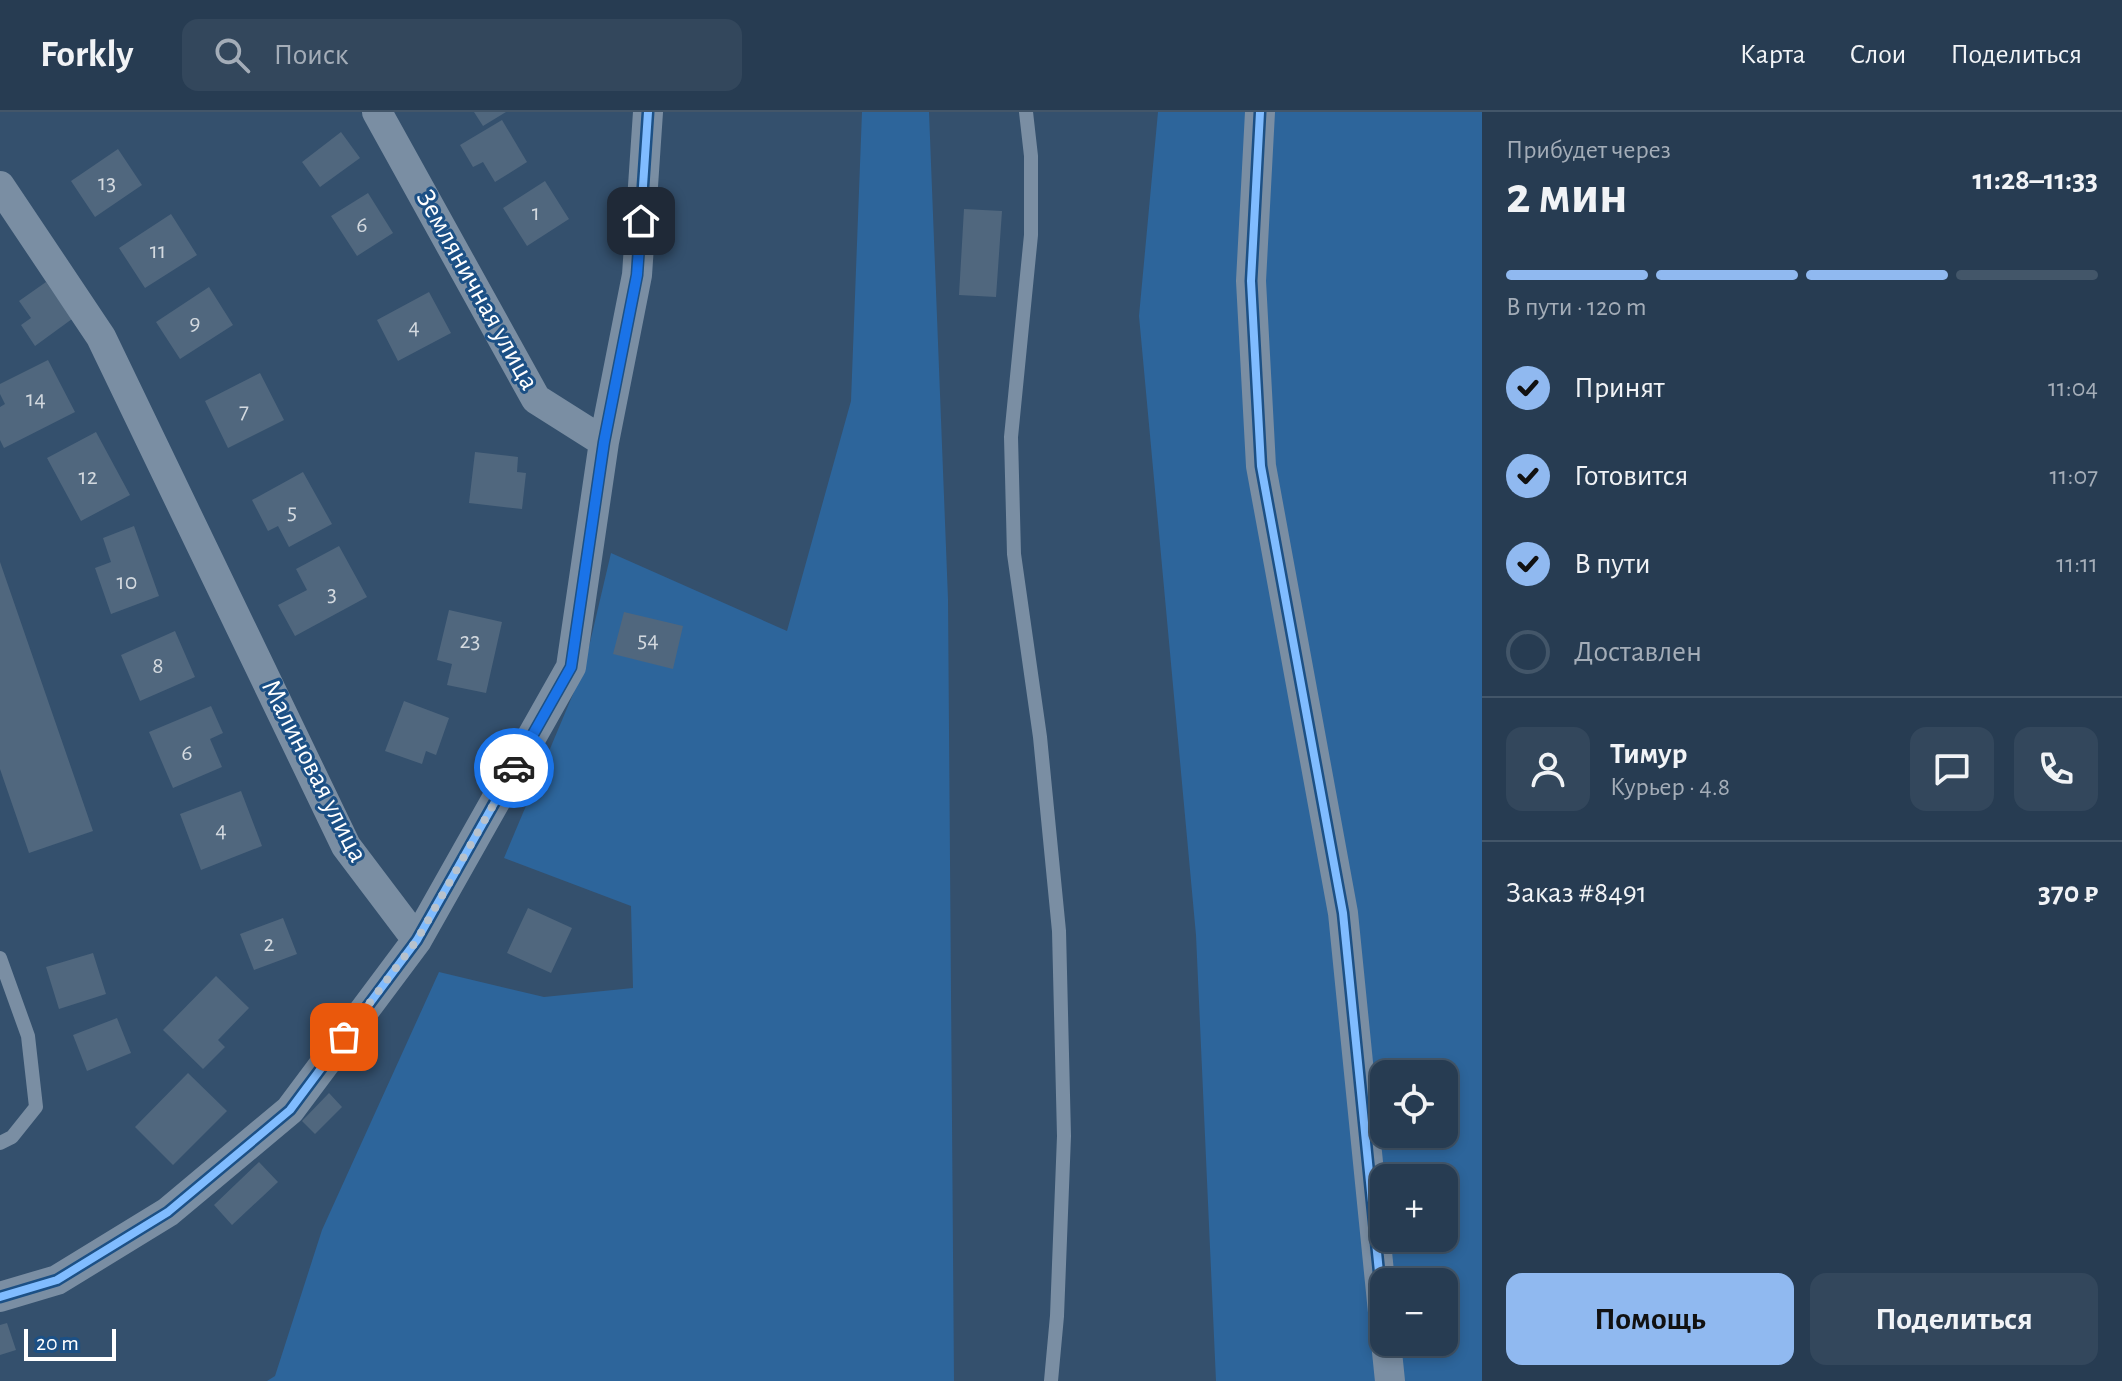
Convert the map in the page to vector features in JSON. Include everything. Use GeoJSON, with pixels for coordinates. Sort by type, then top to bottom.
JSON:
{"type":"FeatureCollection","features":[{"type":"Feature","properties":{"kind":"street","name":"Земляничная улица"},"geometry":{"type":"LineString","coordinates":[[377,112],[536,399],[604,442]]}},
{"type":"Feature","properties":{"kind":"street"},"geometry":{"type":"LineString","coordinates":[[0,1297],[57,1280],[168,1212],[290,1110],[417,940],[571,667],[604,442],[637,275],[648,112]]}},
{"type":"Feature","properties":{"kind":"street"},"geometry":{"type":"LineString","coordinates":[[1260,112],[1251,281],[1261,466],[1343,913],[1379,1268]]}},
{"type":"Feature","properties":{"kind":"street","name":"Малиновая улица"},"geometry":{"type":"LineString","coordinates":[[0,186],[101,337],[346,846],[417,940]]}},
{"type":"Feature","properties":{"kind":"street"},"geometry":{"type":"LineString","coordinates":[[1387,1356],[1390,1381]]}},
{"type":"Feature","properties":{"kind":"lane"},"geometry":{"type":"LineString","coordinates":[[1026,112],[1031,156],[1031,235],[1011,437],[1014,554],[1040,737],[1059,931],[1064,1136],[1051,1381]]}},
{"type":"Feature","properties":{"kind":"lane"},"geometry":{"type":"LineString","coordinates":[[0,958],[28,1036],[36,1107],[12,1137],[0,1143]]}},
{"type":"Feature","properties":{"kind":"shaded area"},"geometry":{"type":"Polygon","coordinates":[[[862,112],[929,112],[948,599],[954,1381],[267,1381],[275,1376],[322,1230],[439,972],[544,997],[633,988],[631,906],[504,858],[584,668],[611,553],[787,631],[851,401],[862,112]]]}},
{"type":"Feature","properties":{"kind":"shaded area"},"geometry":{"type":"Polygon","coordinates":[[[1158,112],[1482,112],[1482,1381],[1216,1381],[1196,935],[1139,316],[1158,112]]]}},
{"type":"Feature","properties":{"kind":"building"},"geometry":{"type":"Polygon","coordinates":[[[474,112],[506,112],[483,126],[474,112]]]}},
{"type":"Feature","properties":{"kind":"building"},"geometry":{"type":"Polygon","coordinates":[[[502,120],[527,162],[495,182],[483,162],[473,167],[460,145],[502,120]]]}},
{"type":"Feature","properties":{"kind":"building"},"geometry":{"type":"Polygon","coordinates":[[[341,132],[360,158],[320,187],[302,162],[341,132]]]}},
{"type":"Feature","properties":{"kind":"building"},"geometry":{"type":"Polygon","coordinates":[[[118,149],[142,185],[95,217],[71,181],[118,149]]]}},
{"type":"Feature","properties":{"kind":"building"},"geometry":{"type":"Polygon","coordinates":[[[545,181],[569,219],[527,246],[503,208],[545,181]]]}},
{"type":"Feature","properties":{"kind":"building"},"geometry":{"type":"Polygon","coordinates":[[[368,193],[393,233],[357,256],[331,216],[368,193]]]}},
{"type":"Feature","properties":{"kind":"building"},"geometry":{"type":"Polygon","coordinates":[[[964,209],[1002,211],[996,297],[959,295],[964,209]]]}},
{"type":"Feature","properties":{"kind":"building"},"geometry":{"type":"Polygon","coordinates":[[[171,214],[197,255],[145,288],[119,248],[171,214]]]}},
{"type":"Feature","properties":{"kind":"building"},"geometry":{"type":"Polygon","coordinates":[[[46,282],[72,319],[35,346],[21,325],[31,318],[19,301],[46,282]]]}},
{"type":"Feature","properties":{"kind":"building"},"geometry":{"type":"Polygon","coordinates":[[[209,287],[233,325],[180,359],[156,322],[209,287]]]}},
{"type":"Feature","properties":{"kind":"building"},"geometry":{"type":"Polygon","coordinates":[[[429,292],[451,333],[398,361],[377,320],[429,292]]]}},
{"type":"Feature","properties":{"kind":"building"},"geometry":{"type":"Polygon","coordinates":[[[48,360],[75,412],[4,448],[0,440],[0,407],[5,404],[0,394],[0,384],[48,360]]]}},
{"type":"Feature","properties":{"kind":"building"},"geometry":{"type":"Polygon","coordinates":[[[260,373],[284,420],[228,448],[205,401],[260,373]]]}},
{"type":"Feature","properties":{"kind":"building"},"geometry":{"type":"Polygon","coordinates":[[[96,432],[130,495],[81,521],[47,458],[96,432]]]}},
{"type":"Feature","properties":{"kind":"building"},"geometry":{"type":"Polygon","coordinates":[[[475,452],[518,457],[517,472],[526,473],[522,509],[469,503],[475,452]]]}},
{"type":"Feature","properties":{"kind":"building"},"geometry":{"type":"Polygon","coordinates":[[[303,472],[332,524],[289,547],[278,526],[268,531],[252,500],[303,472]]]}},
{"type":"Feature","properties":{"kind":"building"},"geometry":{"type":"Polygon","coordinates":[[[134,526],[159,596],[111,614],[95,568],[111,562],[103,538],[134,526]]]}},
{"type":"Feature","properties":{"kind":"building"},"geometry":{"type":"Polygon","coordinates":[[[339,546],[367,597],[295,636],[278,605],[307,590],[296,569],[339,546]]]}},
{"type":"Feature","properties":{"kind":"building"},"geometry":{"type":"Polygon","coordinates":[[[0,562],[93,831],[29,853],[0,769],[0,562]]]}},
{"type":"Feature","properties":{"kind":"building"},"geometry":{"type":"Polygon","coordinates":[[[449,610],[502,622],[486,693],[447,685],[452,664],[437,660],[449,610]]]}},
{"type":"Feature","properties":{"kind":"building"},"geometry":{"type":"Polygon","coordinates":[[[624,612],[683,626],[673,669],[613,654],[624,612]]]}},
{"type":"Feature","properties":{"kind":"building"},"geometry":{"type":"Polygon","coordinates":[[[175,631],[195,677],[140,701],[121,655],[175,631]]]}},
{"type":"Feature","properties":{"kind":"building"},"geometry":{"type":"Polygon","coordinates":[[[404,701],[449,718],[436,755],[426,751],[422,764],[385,751],[404,701]]]}},
{"type":"Feature","properties":{"kind":"building"},"geometry":{"type":"Polygon","coordinates":[[[211,706],[223,733],[210,739],[222,767],[173,788],[149,732],[211,706]]]}},
{"type":"Feature","properties":{"kind":"building"},"geometry":{"type":"Polygon","coordinates":[[[241,791],[262,846],[201,870],[180,814],[241,791]]]}},
{"type":"Feature","properties":{"kind":"building"},"geometry":{"type":"Polygon","coordinates":[[[528,908],[572,928],[551,973],[507,953],[528,908]]]}},
{"type":"Feature","properties":{"kind":"building"},"geometry":{"type":"Polygon","coordinates":[[[283,918],[297,954],[254,970],[240,934],[283,918]]]}},
{"type":"Feature","properties":{"kind":"building"},"geometry":{"type":"Polygon","coordinates":[[[93,953],[106,994],[59,1009],[46,967],[93,953]]]}},
{"type":"Feature","properties":{"kind":"building"},"geometry":{"type":"Polygon","coordinates":[[[216,976],[249,1008],[218,1040],[225,1047],[203,1069],[163,1030],[216,976]]]}},
{"type":"Feature","properties":{"kind":"building"},"geometry":{"type":"Polygon","coordinates":[[[117,1018],[131,1053],[87,1071],[73,1035],[117,1018]]]}},
{"type":"Feature","properties":{"kind":"building"},"geometry":{"type":"Polygon","coordinates":[[[188,1073],[227,1111],[173,1165],[135,1127],[188,1073]]]}},
{"type":"Feature","properties":{"kind":"building"},"geometry":{"type":"Polygon","coordinates":[[[329,1093],[342,1107],[315,1134],[302,1121],[329,1093]]]}},
{"type":"Feature","properties":{"kind":"building"},"geometry":{"type":"Polygon","coordinates":[[[259,1162],[278,1182],[232,1225],[214,1205],[259,1162]]]}},
{"type":"Feature","properties":{"kind":"building"},"geometry":{"type":"Polygon","coordinates":[[[7,1323],[16,1350],[0,1355],[0,1325],[7,1323]]]}},
{"type":"Feature","properties":{"kind":"cycle path"},"geometry":{"type":"LineString","coordinates":[[0,1297],[57,1280],[168,1212],[290,1110],[417,940],[571,667],[604,442],[637,275],[648,112]]}},
{"type":"Feature","properties":{"kind":"cycle path"},"geometry":{"type":"LineString","coordinates":[[1260,112],[1251,281],[1261,466],[1343,913],[1379,1268]]}},
{"type":"Feature","properties":{"kind":"way so far"},"geometry":{"type":"LineString","coordinates":[[344,1037],[417,940],[514,768]]}},
{"type":"Feature","properties":{"kind":"route"},"geometry":{"type":"LineString","coordinates":[[514,768],[571,667],[604,442],[637,275],[641,221]]}}]}
